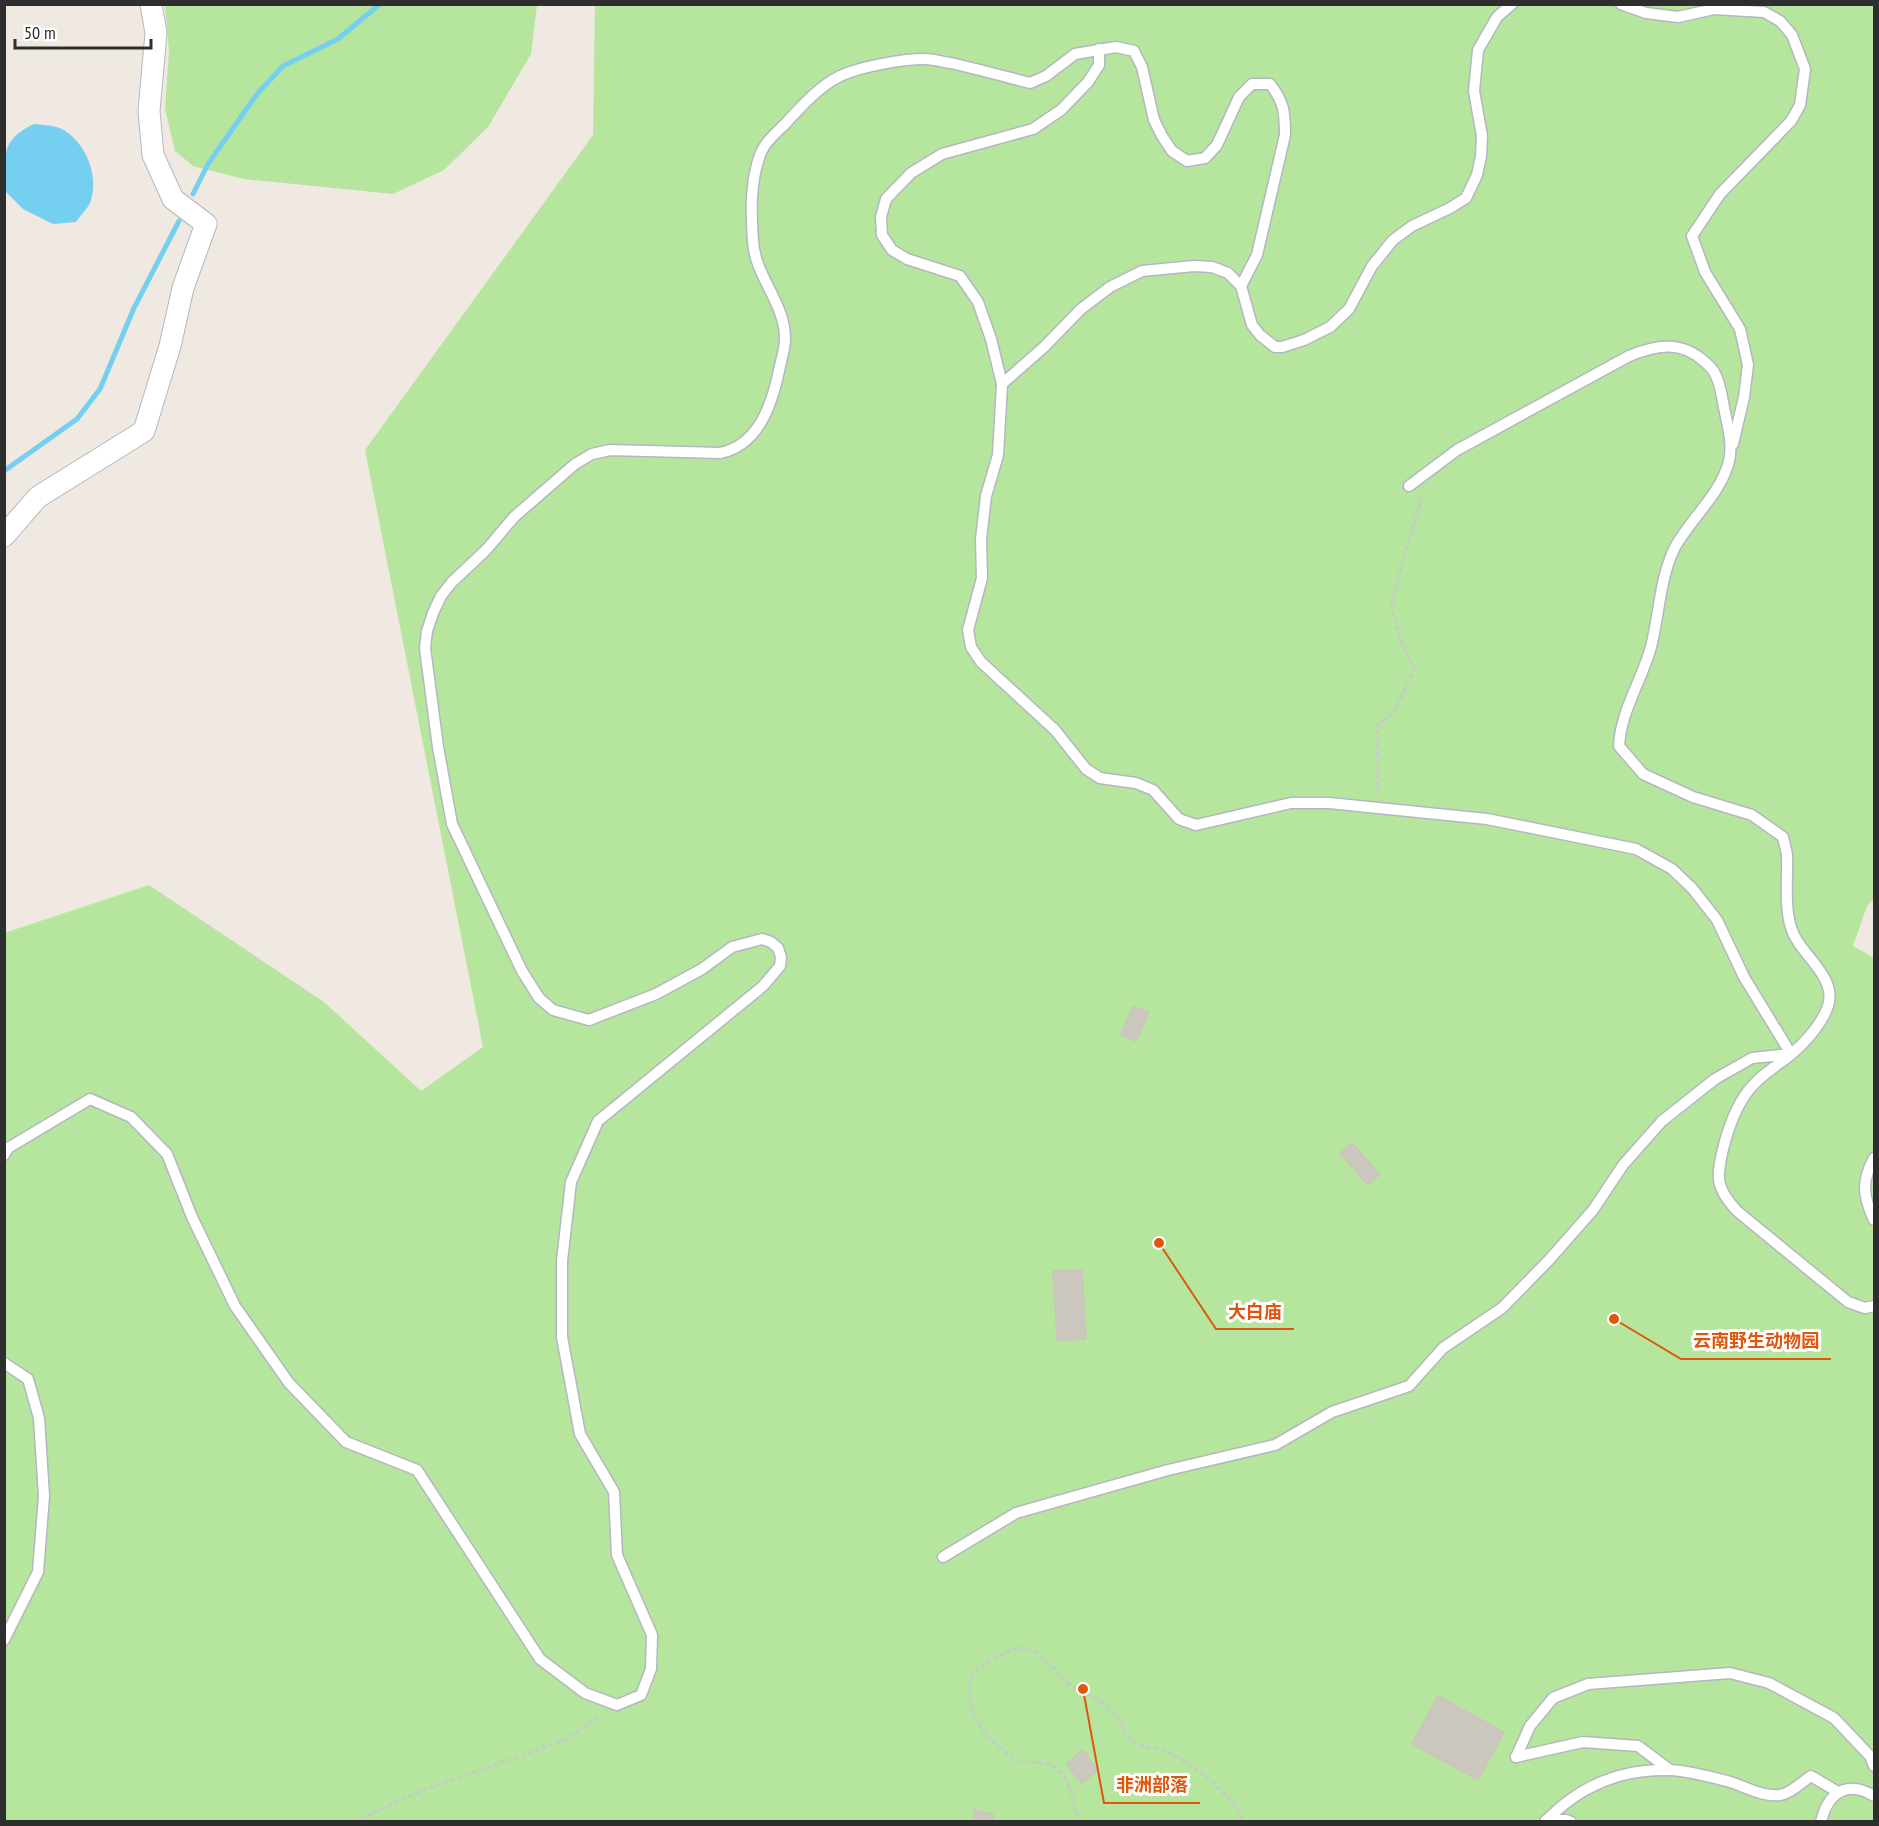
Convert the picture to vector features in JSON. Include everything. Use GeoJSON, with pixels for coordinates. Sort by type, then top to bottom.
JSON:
{"type":"FeatureCollection","features":[{"type":"Feature","properties":{"kind":"street"},"geometry":{"type":"LineString","coordinates":[[4,536],[38,497],[144,431],[170,346],[183,288],[206,224],[173,199],[153,155],[149,111],[156,33],[151,4]]}},
{"type":"Feature","properties":{"kind":"lane"},"geometry":{"type":"LineString","coordinates":[[1002,384],[1044,347],[1081,309],[1110,287],[1142,271],[1194,266],[1212,267],[1228,273],[1241,286],[1252,326],[1275,346],[1282,347],[1304,340],[1330,327],[1349,309],[1372,266],[1393,240],[1412,226],[1466,198],[1477,175],[1481,156],[1482,136],[1474,91],[1478,50],[1497,17],[1512,4]]}},
{"type":"Feature","properties":{"kind":"lane"},"geometry":{"type":"LineString","coordinates":[[1621,4],[1646,13],[1678,17],[1714,9],[1764,12],[1780,21],[1792,35],[1804,69],[1800,105],[1791,121],[1720,194],[1692,236],[1705,272],[1740,329],[1748,365],[1744,397],[1724,477],[1674,550],[1668,567],[1651,648],[1620,729],[1619,746],[1643,774],[1693,797],[1752,815],[1783,837],[1790,927],[1798,944],[1810,957],[1829,987],[1829,1005],[1809,1036],[1747,1091],[1729,1126],[1718,1180],[1725,1197],[1737,1211],[1848,1302],[1865,1308],[1875,1306]]}},
{"type":"Feature","properties":{"kind":"lane"},"geometry":{"type":"LineString","coordinates":[[4,1155],[8,1148],[90,1099],[131,1117],[166,1154],[192,1217],[234,1306],[289,1383],[346,1442],[417,1470],[540,1659],[585,1693],[617,1705],[641,1695],[651,1669],[652,1635],[617,1555],[614,1492],[580,1434],[562,1336],[562,1261],[572,1182],[598,1121],[763,986],[780,966],[781,957],[778,948],[771,942],[762,939],[750,941],[732,947],[702,969],[656,994],[589,1020],[553,1010],[540,998],[522,971],[452,824],[438,747],[425,648],[427,631],[441,596],[452,582],[486,550],[514,517],[575,464],[592,454],[610,450],[720,453],[733,451],[763,421],[775,393],[785,339],[779,306],[756,261],[752,205],[755,170],[761,152],[772,137],[810,98],[838,76],[927,58],[1030,83],[1046,76],[1075,54],[1116,47],[1134,51],[1142,67],[1155,120],[1162,136],[1172,151],[1187,161],[1205,158],[1217,145],[1239,97],[1252,84],[1270,84],[1281,99],[1285,116],[1285,135],[1257,255],[1241,286]]}},
{"type":"Feature","properties":{"kind":"lane"},"geometry":{"type":"LineString","coordinates":[[1099,49],[1099,65],[1088,82],[1060,110],[1033,129],[942,154],[910,173],[886,199],[881,217],[882,235],[892,250],[907,259],[960,276],[978,303],[991,339],[1002,384],[998,455],[986,496],[982,529],[982,578],[968,630],[971,647],[981,662],[1055,730],[1086,769],[1100,778],[1136,783],[1153,790],[1179,819],[1197,825],[1291,803],[1329,803],[1487,819],[1636,849],[1672,869],[1692,888],[1717,920],[1744,977],[1791,1054]]}},
{"type":"Feature","properties":{"kind":"lane"},"geometry":{"type":"LineString","coordinates":[[1409,486],[1457,450],[1517,416],[1629,356],[1646,349],[1667,346],[1685,348],[1714,371],[1731,440],[1730,459]]}},
{"type":"Feature","properties":{"kind":"lane"},"geometry":{"type":"LineString","coordinates":[[943,1557],[1016,1513],[1168,1470],[1275,1445],[1332,1412],[1409,1386],[1443,1348],[1502,1308],[1549,1260],[1593,1210],[1623,1165],[1662,1121],[1715,1079],[1752,1058],[1791,1054]]}},
{"type":"Feature","properties":{"kind":"lane"},"geometry":{"type":"LineString","coordinates":[[1875,1158],[1868,1170],[1864,1188],[1868,1206],[1875,1220]]}},
{"type":"Feature","properties":{"kind":"lane"},"geometry":{"type":"LineString","coordinates":[[4,1363],[28,1379],[39,1418],[44,1496],[38,1572],[4,1640]]}},
{"type":"Feature","properties":{"kind":"lane"},"geometry":{"type":"LineString","coordinates":[[1670,1770],[1638,1746],[1583,1742],[1516,1757],[1530,1726],[1553,1698],[1587,1684],[1730,1673],[1769,1683],[1834,1718],[1870,1756],[1875,1766]]}},
{"type":"Feature","properties":{"kind":"lane"},"geometry":{"type":"LineString","coordinates":[[1545,1821],[1559,1806],[1589,1787],[1604,1780],[1637,1772],[1670,1770],[1733,1783],[1765,1795],[1783,1795],[1811,1776],[1838,1792]]}},
{"type":"Feature","properties":{"kind":"lane"},"geometry":{"type":"LineString","coordinates":[[1821,1821],[1824,1809],[1844,1788],[1865,1790],[1875,1796]]}},
{"type":"Feature","properties":{"kind":"lane"},"geometry":{"type":"LineString","coordinates":[[1545,1821],[1571,1821]]}},
{"type":"Feature","properties":{"kind":"path"},"geometry":{"type":"LineString","coordinates":[[1378,808],[1377,726],[1394,713],[1414,669],[1403,645],[1391,608],[1421,500],[1409,486]]}},
{"type":"Feature","properties":{"kind":"path"},"geometry":{"type":"LineString","coordinates":[[1083,1821],[1078,1815],[1071,1787],[1058,1770],[1052,1765],[1024,1762],[1012,1758],[981,1729],[974,1716],[968,1688],[972,1673],[994,1657],[1010,1650],[1027,1647],[1041,1656],[1074,1688],[1092,1695],[1111,1709],[1120,1720],[1126,1733],[1136,1743],[1165,1750],[1212,1783],[1230,1799],[1244,1821]]}},
{"type":"Feature","properties":{"kind":"path"},"geometry":{"type":"LineString","coordinates":[[354,1821],[418,1792],[565,1740],[617,1705]]}},
{"type":"Feature","properties":{"kind":"green space"},"geometry":{"type":"Polygon","coordinates":[[[165,4],[537,5],[531,54],[488,127],[444,170],[393,194],[244,179],[193,166],[175,151],[165,109],[169,50],[165,4]]]}},
{"type":"Feature","properties":{"kind":"green space"},"geometry":{"type":"Polygon","coordinates":[[[595,5],[1874,5],[1874,899],[1867,906],[1853,946],[1874,958],[1874,1821],[5,1821],[4,933],[149,885],[324,1002],[421,1091],[483,1047],[365,450],[593,135],[595,5]]]}},
{"type":"Feature","properties":{"kind":"water"},"geometry":{"type":"Polygon","coordinates":[[[34,124],[52,126],[71,135],[89,161],[93,193],[89,205],[76,222],[53,224],[23,209],[5,191],[6,151],[15,136],[34,124]]]}},
{"type":"Feature","properties":{"kind":"building"},"geometry":{"type":"Polygon","coordinates":[[[1133,1006],[1149,1013],[1136,1041],[1121,1035],[1133,1006]]]}},
{"type":"Feature","properties":{"kind":"building"},"geometry":{"type":"Polygon","coordinates":[[[1352,1143],[1380,1174],[1368,1185],[1340,1153],[1352,1143]]]}},
{"type":"Feature","properties":{"kind":"building"},"geometry":{"type":"Polygon","coordinates":[[[1082,1270],[1086,1339],[1057,1341],[1053,1271],[1082,1270]]]}},
{"type":"Feature","properties":{"kind":"building"},"geometry":{"type":"Polygon","coordinates":[[[1438,1696],[1504,1732],[1478,1780],[1412,1744],[1438,1696]]]}},
{"type":"Feature","properties":{"kind":"building"},"geometry":{"type":"Polygon","coordinates":[[[1083,1750],[1098,1770],[1082,1783],[1066,1764],[1083,1750]]]}},
{"type":"Feature","properties":{"kind":"building"},"geometry":{"type":"Polygon","coordinates":[[[975,1810],[993,1814],[992,1822],[973,1822],[975,1810]]]}},
{"type":"Feature","properties":{"kind":"waterway"},"geometry":{"type":"LineString","coordinates":[[193,194],[208,164],[257,94],[283,66],[338,39],[380,4]]}},
{"type":"Feature","properties":{"kind":"waterway"},"geometry":{"type":"LineString","coordinates":[[4,471],[77,419],[100,389],[134,308],[179,221]]}},
{"type":"Feature","properties":{"kind":"place","name":"大白庙"},"geometry":{"type":"Point","coordinates":[1159,1243]}},
{"type":"Feature","properties":{"kind":"place","name":"云南野生动物园"},"geometry":{"type":"Point","coordinates":[1614,1319]}},
{"type":"Feature","properties":{"kind":"place","name":"非洲部落"},"geometry":{"type":"Point","coordinates":[1083,1689]}}]}
